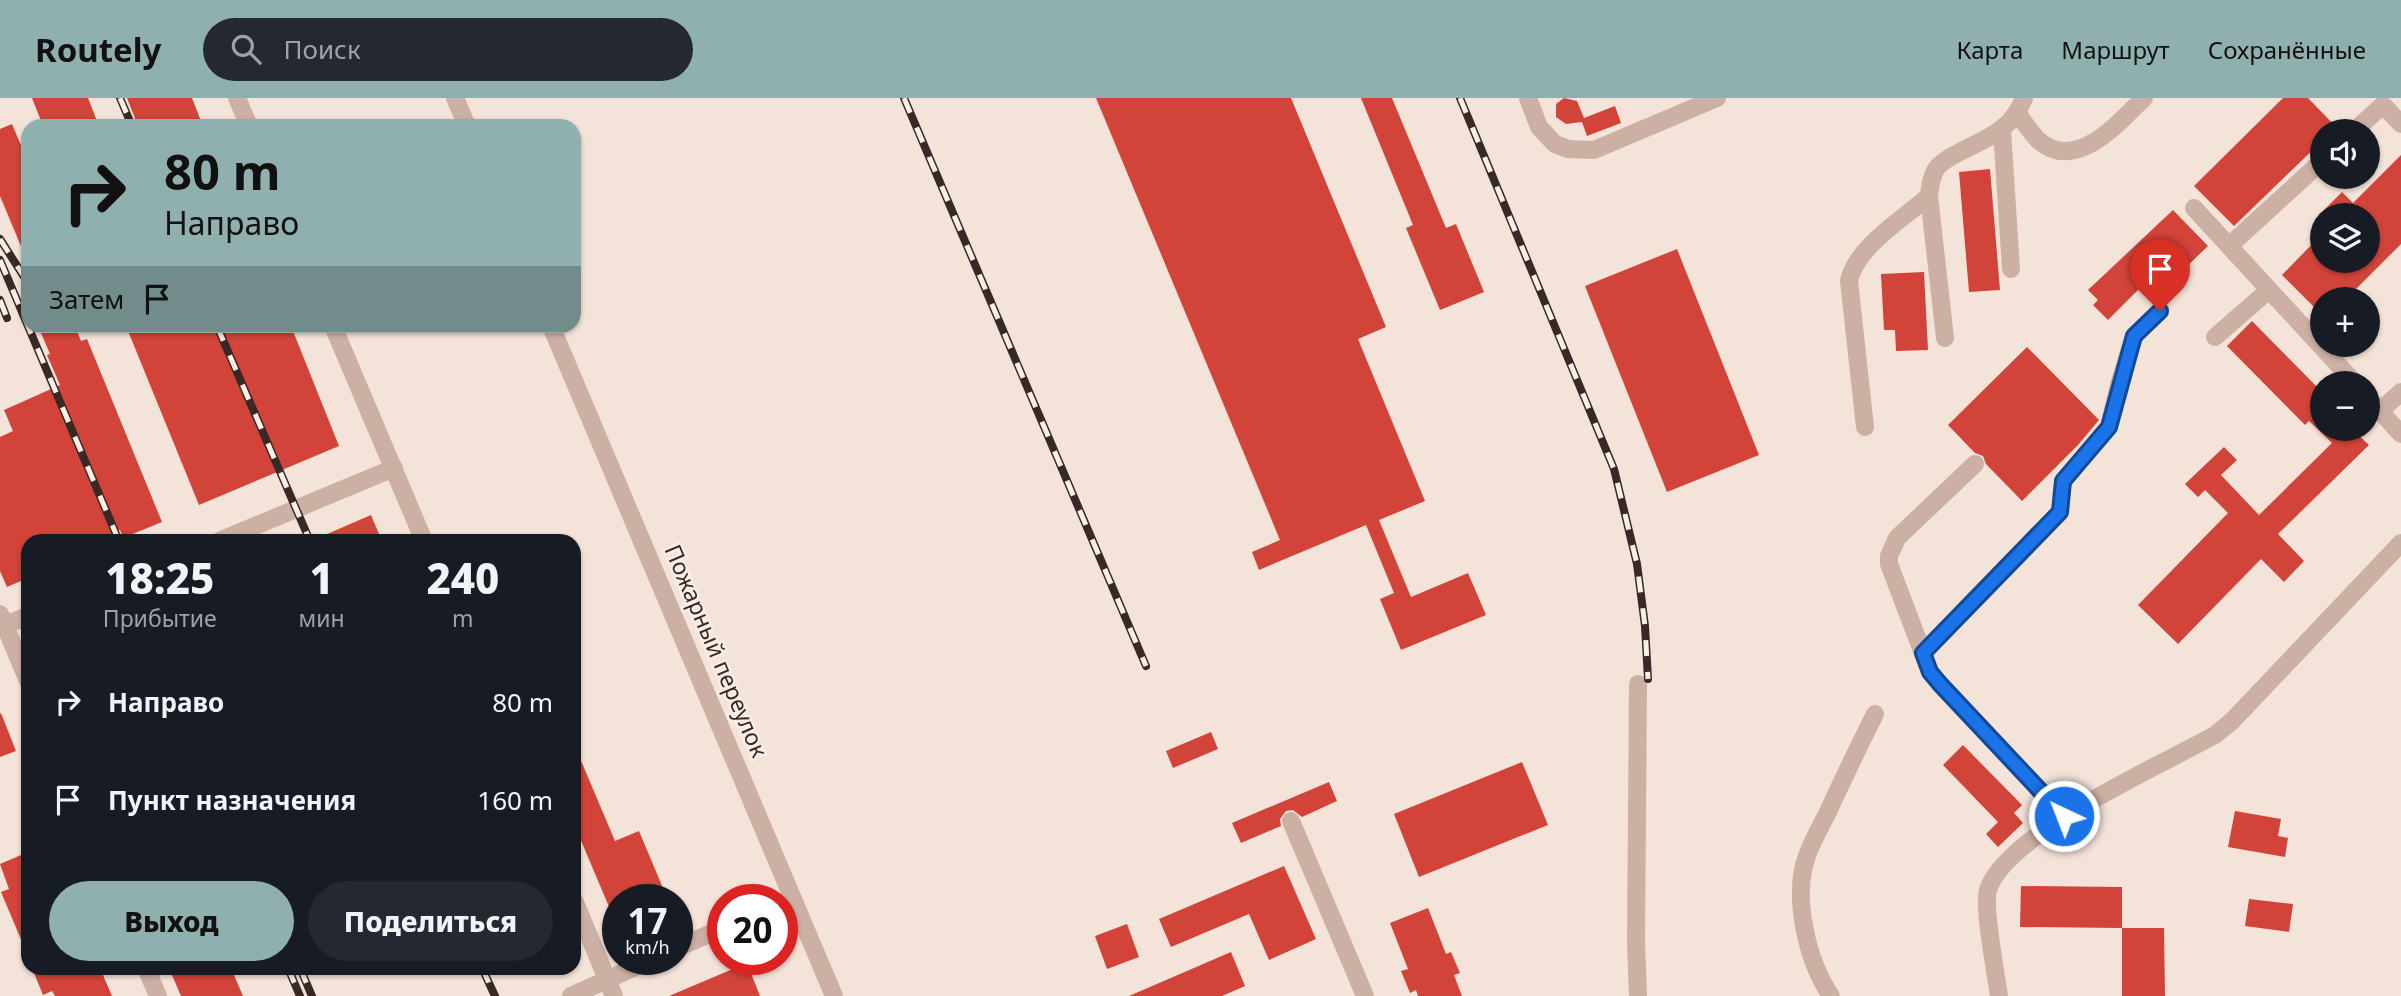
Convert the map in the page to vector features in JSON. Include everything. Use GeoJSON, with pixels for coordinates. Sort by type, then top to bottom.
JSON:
{"type":"FeatureCollection","features":[{"type":"Feature","properties":{"kind":"street"},"geometry":{"type":"LineString","coordinates":[[237,98],[246,119]]}},
{"type":"Feature","properties":{"kind":"street"},"geometry":{"type":"LineString","coordinates":[[455,98],[464,119]]}},
{"type":"Feature","properties":{"kind":"street"},"geometry":{"type":"LineString","coordinates":[[1528,98],[1539,127],[1555,144],[1568,149],[1594,150],[1717,98]]}},
{"type":"Feature","properties":{"kind":"street"},"geometry":{"type":"LineString","coordinates":[[1945,338],[1929,196],[1937,168],[1948,158],[2001,130],[2021,106],[2038,140],[2048,146],[2073,149],[2087,147],[2099,141],[2144,98]]}},
{"type":"Feature","properties":{"kind":"street"},"geometry":{"type":"LineString","coordinates":[[2367,119],[2383,105],[2401,124]]}},
{"type":"Feature","properties":{"kind":"street"},"geometry":{"type":"LineString","coordinates":[[2001,130],[2011,268]]}},
{"type":"Feature","properties":{"kind":"street"},"geometry":{"type":"LineString","coordinates":[[2229,246],[2310,171]]}},
{"type":"Feature","properties":{"kind":"street"},"geometry":{"type":"LineString","coordinates":[[1865,426],[1849,281],[1852,268],[1861,254],[1929,196]]}},
{"type":"Feature","properties":{"kind":"street"},"geometry":{"type":"LineString","coordinates":[[2194,208],[2343,371]]}},
{"type":"Feature","properties":{"kind":"street"},"geometry":{"type":"LineString","coordinates":[[2215,337],[2269,290]]}},
{"type":"Feature","properties":{"kind":"street"},"geometry":{"type":"LineString","coordinates":[[1923,653],[2060,512],[2063,481],[2109,427],[2134,336],[2160,311]]}},
{"type":"Feature","properties":{"kind":"street"},"geometry":{"type":"LineString","coordinates":[[336,333],[421,534]]}},
{"type":"Feature","properties":{"kind":"street","name":"Пожарный переулок"},"geometry":{"type":"LineString","coordinates":[[554,333],[834,996]]}},
{"type":"Feature","properties":{"kind":"street"},"geometry":{"type":"LineString","coordinates":[[2401,392],[2380,411],[2401,434]]}},
{"type":"Feature","properties":{"kind":"street"},"geometry":{"type":"LineString","coordinates":[[1975,464],[1897,538],[1889,556],[1889,564],[1930,672],[2064,816]]}},
{"type":"Feature","properties":{"kind":"street"},"geometry":{"type":"LineString","coordinates":[[236,534],[394,468]]}},
{"type":"Feature","properties":{"kind":"street"},"geometry":{"type":"LineString","coordinates":[[1999,996],[1987,898],[1996,874],[2015,853],[2064,816],[2215,735],[2232,721],[2401,543]]}},
{"type":"Feature","properties":{"kind":"street"},"geometry":{"type":"LineString","coordinates":[[21,618],[2,622],[21,665]]}},
{"type":"Feature","properties":{"kind":"street"},"geometry":{"type":"LineString","coordinates":[[1638,684],[1638,996]]}},
{"type":"Feature","properties":{"kind":"street"},"geometry":{"type":"LineString","coordinates":[[1831,996],[1823,984],[1812,955],[1805,926],[1801,895],[1806,857],[1875,714]]}},
{"type":"Feature","properties":{"kind":"street"},"geometry":{"type":"LineString","coordinates":[[1291,821],[1366,996]]}},
{"type":"Feature","properties":{"kind":"street"},"geometry":{"type":"LineString","coordinates":[[581,917],[611,988]]}},
{"type":"Feature","properties":{"kind":"street"},"geometry":{"type":"LineString","coordinates":[[149,975],[158,996]]}},
{"type":"Feature","properties":{"kind":"street"},"geometry":{"type":"LineString","coordinates":[[571,996],[611,988],[630,975]]}},
{"type":"Feature","properties":{"kind":"building"},"geometry":{"type":"Polygon","coordinates":[[[32,98],[88,98],[96,119],[40,119],[32,98]]]}},
{"type":"Feature","properties":{"kind":"building"},"geometry":{"type":"Polygon","coordinates":[[[127,98],[192,98],[200,119],[135,119],[127,98]]]}},
{"type":"Feature","properties":{"kind":"building"},"geometry":{"type":"Polygon","coordinates":[[[1096,98],[1291,98],[1386,327],[1358,339],[1425,501],[1379,520],[1411,597],[1468,573],[1486,615],[1401,650],[1380,599],[1394,593],[1366,525],[1259,570],[1252,552],[1280,540],[1096,98]]]}},
{"type":"Feature","properties":{"kind":"building"},"geometry":{"type":"Polygon","coordinates":[[[1361,98],[1392,98],[1446,228],[1456,224],[1484,292],[1440,310],[1406,228],[1413,225],[1361,98]]]}},
{"type":"Feature","properties":{"kind":"building"},"geometry":{"type":"Polygon","coordinates":[[[1564,98],[1577,101],[1584,118],[1615,106],[1621,123],[1587,136],[1582,122],[1566,124],[1556,117],[1556,104],[1564,98]]]}},
{"type":"Feature","properties":{"kind":"building"},"geometry":{"type":"Polygon","coordinates":[[[2283,98],[2308,98],[2328,119],[2310,119],[2310,153],[2234,226],[2194,186],[2283,98]]]}},
{"type":"Feature","properties":{"kind":"building"},"geometry":{"type":"Polygon","coordinates":[[[12,124],[21,145],[21,246],[0,196],[0,129],[12,124]]]}},
{"type":"Feature","properties":{"kind":"building"},"geometry":{"type":"Polygon","coordinates":[[[2401,155],[2401,244],[2380,265],[2380,203],[2353,203],[2367,189],[2380,189],[2380,176],[2401,155]]]}},
{"type":"Feature","properties":{"kind":"building"},"geometry":{"type":"Polygon","coordinates":[[[1990,169],[2000,290],[1969,292],[1959,172],[1990,169]]]}},
{"type":"Feature","properties":{"kind":"building"},"geometry":{"type":"Polygon","coordinates":[[[2342,192],[2353,203],[2331,203],[2342,192]]]}},
{"type":"Feature","properties":{"kind":"building"},"geometry":{"type":"Polygon","coordinates":[[[2173,210],[2208,246],[2155,297],[2143,285],[2108,320],[2093,305],[2098,300],[2088,290],[2173,210]]]}},
{"type":"Feature","properties":{"kind":"building"},"geometry":{"type":"Polygon","coordinates":[[[2310,246],[2310,273],[2372,273],[2358,287],[2310,287],[2310,303],[2282,275],[2310,246]]]}},
{"type":"Feature","properties":{"kind":"building"},"geometry":{"type":"Polygon","coordinates":[[[1677,249],[1759,455],[1667,492],[1585,286],[1677,249]]]}},
{"type":"Feature","properties":{"kind":"building"},"geometry":{"type":"Polygon","coordinates":[[[1924,272],[1928,350],[1896,351],[1895,330],[1884,330],[1881,274],[1924,272]]]}},
{"type":"Feature","properties":{"kind":"building"},"geometry":{"type":"Polygon","coordinates":[[[2252,321],[2310,380],[2310,422],[2305,425],[2227,346],[2252,321]]]}},
{"type":"Feature","properties":{"kind":"building"},"geometry":{"type":"Polygon","coordinates":[[[41,333],[78,333],[81,341],[87,339],[162,522],[133,534],[122,534],[120,530],[111,534],[21,534],[21,581],[7,587],[0,571],[0,437],[13,431],[4,410],[60,385],[47,355],[50,354],[41,333]]]}},
{"type":"Feature","properties":{"kind":"building"},"geometry":{"type":"Polygon","coordinates":[[[129,333],[294,333],[339,446],[199,505],[129,333]]]}},
{"type":"Feature","properties":{"kind":"building"},"geometry":{"type":"Polygon","coordinates":[[[2027,347],[2099,420],[2022,501],[1986,464],[1983,456],[1975,453],[1948,425],[2027,347]]]}},
{"type":"Feature","properties":{"kind":"building"},"geometry":{"type":"Polygon","coordinates":[[[2330,441],[2365,441],[2369,445],[2278,534],[2304,561],[2284,582],[2261,559],[2178,644],[2138,605],[2228,513],[2205,490],[2198,497],[2185,484],[2224,447],[2237,460],[2221,475],[2259,515],[2332,443],[2330,441]]]}},
{"type":"Feature","properties":{"kind":"building"},"geometry":{"type":"Polygon","coordinates":[[[371,515],[379,534],[327,534],[371,515]]]}},
{"type":"Feature","properties":{"kind":"building"},"geometry":{"type":"Polygon","coordinates":[[[0,714],[16,751],[0,757],[0,714]]]}},
{"type":"Feature","properties":{"kind":"building"},"geometry":{"type":"Polygon","coordinates":[[[1211,732],[1218,749],[1173,768],[1166,751],[1211,732]]]}},
{"type":"Feature","properties":{"kind":"building"},"geometry":{"type":"Polygon","coordinates":[[[1963,745],[2022,805],[2014,813],[2023,823],[1998,847],[1986,834],[1998,822],[1943,765],[1963,745]]]}},
{"type":"Feature","properties":{"kind":"building"},"geometry":{"type":"Polygon","coordinates":[[[581,761],[615,841],[639,831],[661,884],[602,884],[602,890],[581,841],[581,761]]]}},
{"type":"Feature","properties":{"kind":"building"},"geometry":{"type":"Polygon","coordinates":[[[1522,762],[1548,825],[1419,877],[1394,814],[1522,762]]]}},
{"type":"Feature","properties":{"kind":"building"},"geometry":{"type":"Polygon","coordinates":[[[1329,782],[1337,801],[1302,817],[1293,810],[1286,811],[1280,819],[1281,826],[1241,843],[1232,823],[1329,782]]]}},
{"type":"Feature","properties":{"kind":"building"},"geometry":{"type":"Polygon","coordinates":[[[2235,811],[2281,819],[2278,836],[2288,838],[2285,857],[2228,847],[2235,811]]]}},
{"type":"Feature","properties":{"kind":"building"},"geometry":{"type":"Polygon","coordinates":[[[21,855],[21,939],[1,892],[9,889],[0,864],[21,855]]]}},
{"type":"Feature","properties":{"kind":"building"},"geometry":{"type":"Polygon","coordinates":[[[1284,866],[1316,939],[1269,960],[1249,914],[1171,947],[1159,919],[1284,866]]]}},
{"type":"Feature","properties":{"kind":"building"},"geometry":{"type":"Polygon","coordinates":[[[2021,886],[2122,887],[2122,928],[2020,927],[2021,886]]]}},
{"type":"Feature","properties":{"kind":"building"},"geometry":{"type":"Polygon","coordinates":[[[2249,899],[2293,904],[2289,932],[2245,926],[2249,899]]]}},
{"type":"Feature","properties":{"kind":"building"},"geometry":{"type":"Polygon","coordinates":[[[1428,908],[1446,954],[1451,952],[1460,973],[1454,975],[1462,996],[1418,996],[1416,990],[1410,993],[1401,971],[1408,969],[1390,923],[1428,908]]]}},
{"type":"Feature","properties":{"kind":"building"},"geometry":{"type":"Polygon","coordinates":[[[1127,924],[1139,957],[1107,969],[1095,936],[1127,924]]]}},
{"type":"Feature","properties":{"kind":"building"},"geometry":{"type":"Polygon","coordinates":[[[2122,928],[2164,928],[2165,996],[2122,996],[2122,928]]]}},
{"type":"Feature","properties":{"kind":"building"},"geometry":{"type":"Polygon","coordinates":[[[1231,952],[1245,986],[1222,996],[1129,996],[1231,952]]]}},
{"type":"Feature","properties":{"kind":"building"},"geometry":{"type":"Polygon","coordinates":[[[35,975],[103,975],[112,996],[55,996],[52,991],[43,995],[35,975]]]}},
{"type":"Feature","properties":{"kind":"building"},"geometry":{"type":"Polygon","coordinates":[[[172,975],[234,975],[243,996],[181,996],[172,975]]]}},
{"type":"Feature","properties":{"kind":"building"},"geometry":{"type":"Polygon","coordinates":[[[719,975],[752,975],[760,996],[669,996],[719,975]]]}},
{"type":"Feature","properties":{"kind":"railway"},"geometry":{"type":"LineString","coordinates":[[120,98],[129,119]]}},
{"type":"Feature","properties":{"kind":"railway"},"geometry":{"type":"LineString","coordinates":[[904,98],[1146,666]]}},
{"type":"Feature","properties":{"kind":"railway"},"geometry":{"type":"LineString","coordinates":[[1460,98],[1614,469],[1637,564],[1648,679]]}},
{"type":"Feature","properties":{"kind":"railway"},"geometry":{"type":"LineString","coordinates":[[0,239],[21,272]]}},
{"type":"Feature","properties":{"kind":"railway"},"geometry":{"type":"LineString","coordinates":[[0,260],[21,310]]}},
{"type":"Feature","properties":{"kind":"railway"},"geometry":{"type":"LineString","coordinates":[[0,300],[7,318]]}},
{"type":"Feature","properties":{"kind":"railway"},"geometry":{"type":"LineString","coordinates":[[31,333],[116,534]]}},
{"type":"Feature","properties":{"kind":"railway"},"geometry":{"type":"LineString","coordinates":[[220,333],[307,534]]}},
{"type":"Feature","properties":{"kind":"railway"},"geometry":{"type":"LineString","coordinates":[[291,975],[300,996]]}},
{"type":"Feature","properties":{"kind":"railway"},"geometry":{"type":"LineString","coordinates":[[303,975],[312,996]]}},
{"type":"Feature","properties":{"kind":"railway"},"geometry":{"type":"LineString","coordinates":[[485,975],[495,996]]}},
{"type":"Feature","properties":{"kind":"route"},"geometry":{"type":"LineString","coordinates":[[2064,816],[1940,684],[1930,672],[1923,653],[2060,512],[2063,481],[2109,427],[2134,336],[2160,311]]}}]}
